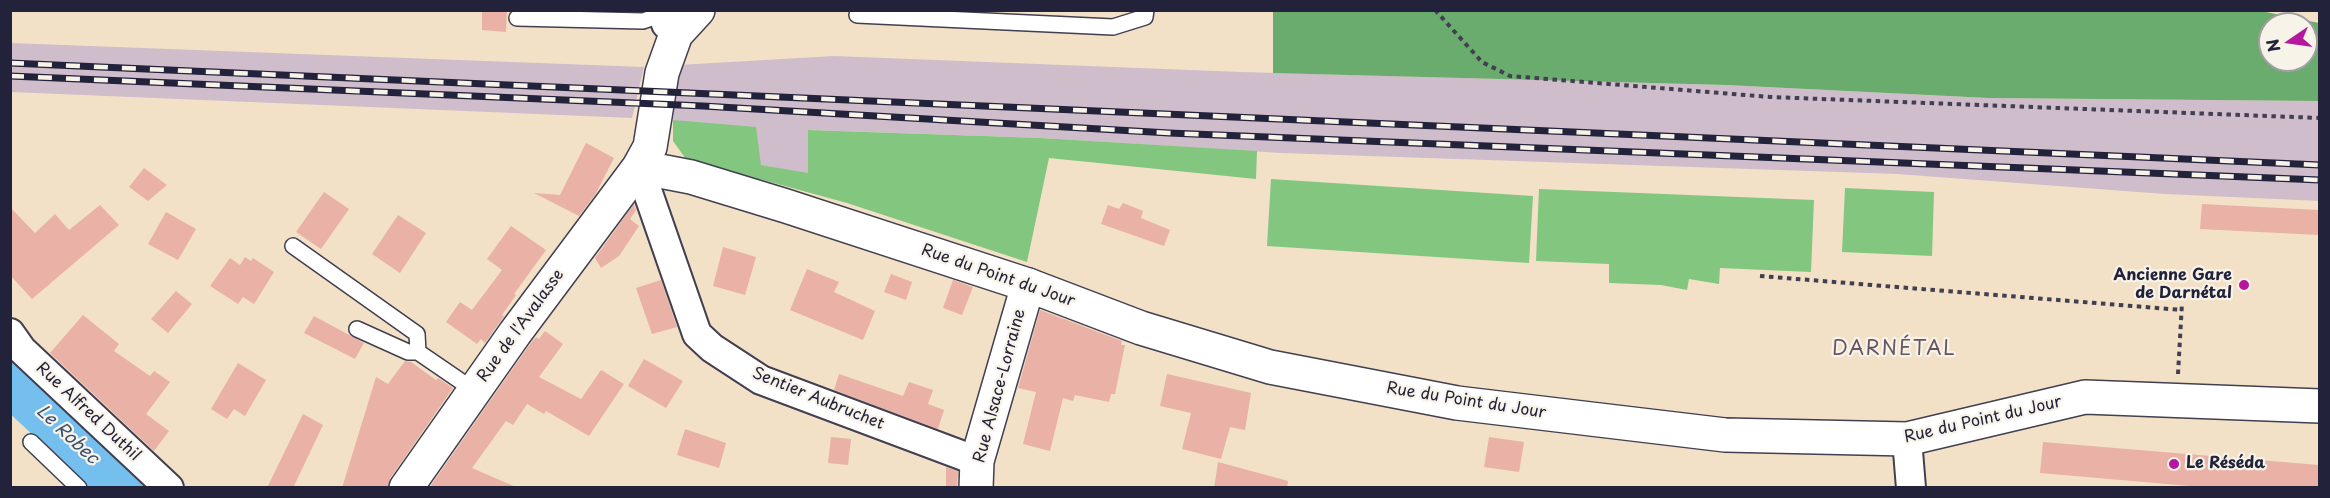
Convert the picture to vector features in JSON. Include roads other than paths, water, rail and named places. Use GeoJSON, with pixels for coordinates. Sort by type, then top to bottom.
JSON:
{"type":"FeatureCollection","features":[{"type":"Feature","properties":{"kind":"street"},"geometry":{"type":"LineString","coordinates":[[667,20],[698,10]]}},
{"type":"Feature","properties":{"kind":"street","name":"Rue de l'Avalasse"},"geometry":{"type":"LineString","coordinates":[[406,488],[639,167],[650,147],[662,73],[667,20]]}},
{"type":"Feature","properties":{"kind":"street","name":"Rue du Point du Jour"},"geometry":{"type":"LineString","coordinates":[[639,167],[691,177],[776,202],[1028,285],[1142,328],[1270,367],[1457,403],[1725,435],[1907,439],[2085,397],[2177,398],[2319,406]]}},
{"type":"Feature","properties":{"kind":"street","name":"Sentier Aubruchet"},"geometry":{"type":"LineString","coordinates":[[639,167],[697,334],[712,348],[761,380],[977,474]]}},
{"type":"Feature","properties":{"kind":"street","name":"Rue Alsace-Lorraine"},"geometry":{"type":"LineString","coordinates":[[977,474],[1028,285]]}},
{"type":"Feature","properties":{"kind":"street","name":"Rue Alfred Duthil"},"geometry":{"type":"LineString","coordinates":[[10,333],[22,350],[169,488]]}},
{"type":"Feature","properties":{"kind":"street"},"geometry":{"type":"LineString","coordinates":[[1907,439],[1911,488]]}},
{"type":"Feature","properties":{"kind":"lane"},"geometry":{"type":"LineString","coordinates":[[857,15],[1113,27],[1145,16],[1146,10]]}},
{"type":"Feature","properties":{"kind":"lane"},"geometry":{"type":"LineString","coordinates":[[517,18],[667,20]]}},
{"type":"Feature","properties":{"kind":"lane"},"geometry":{"type":"LineString","coordinates":[[293,246],[417,334],[418,352]]}},
{"type":"Feature","properties":{"kind":"lane"},"geometry":{"type":"LineString","coordinates":[[357,329],[408,352],[418,352],[475,391]]}},
{"type":"Feature","properties":{"kind":"lane"},"geometry":{"type":"LineString","coordinates":[[31,442],[79,488]]}},
{"type":"Feature","properties":{"kind":"waterway","name":"Le Robec"},"geometry":{"type":"LineString","coordinates":[[10,382],[123,488]]}},
{"type":"Feature","properties":{"kind":"railway"},"geometry":{"type":"LineString","coordinates":[[10,63],[2320,165]]}},
{"type":"Feature","properties":{"kind":"railway"},"geometry":{"type":"LineString","coordinates":[[10,76],[703,106],[1169,133],[2320,180]]}},
{"type":"Feature","properties":{"kind":"place","name":"Ancienne Gare de Darnétal"},"geometry":{"type":"Point","coordinates":[2244,285]}},
{"type":"Feature","properties":{"kind":"place","name":"Le Réséda"},"geometry":{"type":"Point","coordinates":[2174,464]}},
{"type":"Feature","properties":{"kind":"district","name":"DARNÉTAL"},"geometry":{"type":"Point","coordinates":[1894,349]}}]}
